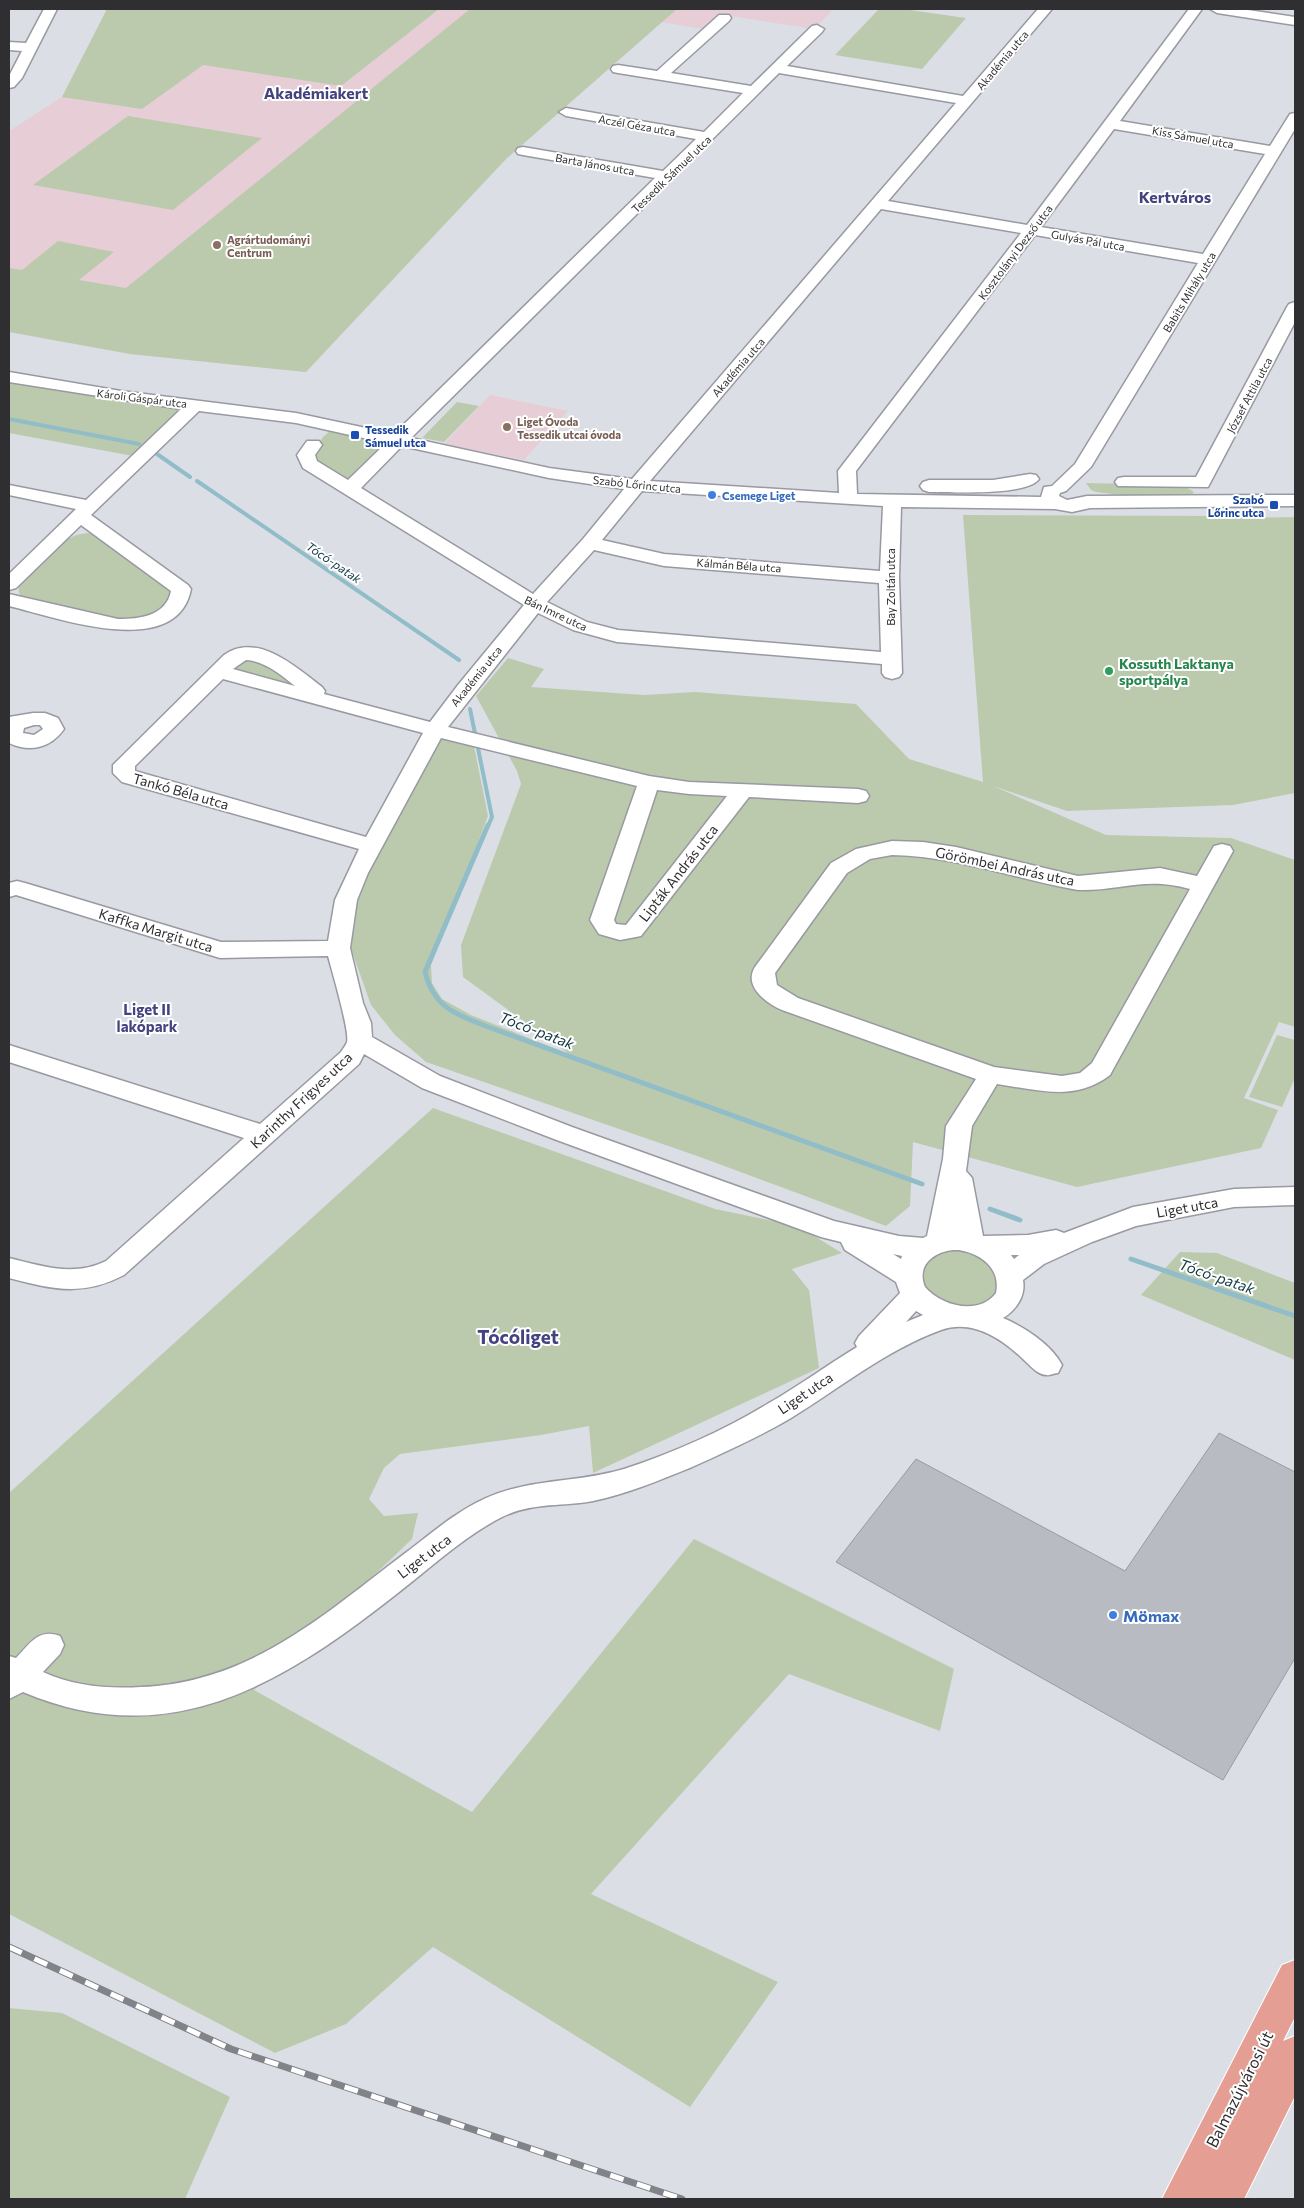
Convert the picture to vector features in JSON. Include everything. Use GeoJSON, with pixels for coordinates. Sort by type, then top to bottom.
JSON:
{"type":"FeatureCollection","features":[{"type":"Feature","properties":{"kind":"main road","name":"Balmazújvárosi út"},"geometry":{"type":"LineString","coordinates":[[1182,2199],[1295,1978]]}},
{"type":"Feature","properties":{"kind":"main road"},"geometry":{"type":"LineString","coordinates":[[1223,2199],[1295,2055]]}},
{"type":"Feature","properties":{"kind":"street"},"geometry":{"type":"LineString","coordinates":[[9,84],[15,78],[50,9]]}},
{"type":"Feature","properties":{"kind":"street","name":"Akadémia utca"},"geometry":{"type":"LineString","coordinates":[[446,733],[465,689],[535,604],[590,543],[636,485],[1045,9]]}},
{"type":"Feature","properties":{"kind":"street","name":"Kosztolányi Dezső utca"},"geometry":{"type":"LineString","coordinates":[[848,498],[847,471],[1031,230],[1196,9]]}},
{"type":"Feature","properties":{"kind":"street"},"geometry":{"type":"LineString","coordinates":[[1217,9],[1295,21]]}},
{"type":"Feature","properties":{"kind":"street"},"geometry":{"type":"LineString","coordinates":[[660,76],[724,18]]}},
{"type":"Feature","properties":{"kind":"street","name":"Tessedik Sámuel utca"},"geometry":{"type":"LineString","coordinates":[[350,490],[478,360],[667,176],[709,138],[817,29]]}},
{"type":"Feature","properties":{"kind":"street"},"geometry":{"type":"LineString","coordinates":[[9,46],[32,46]]}},
{"type":"Feature","properties":{"kind":"street"},"geometry":{"type":"LineString","coordinates":[[618,69],[756,91]]}},
{"type":"Feature","properties":{"kind":"street"},"geometry":{"type":"LineString","coordinates":[[778,69],[967,101]]}},
{"type":"Feature","properties":{"kind":"street","name":"Aczél Géza utca"},"geometry":{"type":"LineString","coordinates":[[566,112],[709,138]]}},
{"type":"Feature","properties":{"kind":"street","name":"Babits Mihály utca"},"geometry":{"type":"LineString","coordinates":[[1056,493],[1082,467],[1295,117]]}},
{"type":"Feature","properties":{"kind":"street","name":"Kiss Sámuel utca"},"geometry":{"type":"LineString","coordinates":[[1111,124],[1274,151]]}},
{"type":"Feature","properties":{"kind":"street","name":"Barta János utca"},"geometry":{"type":"LineString","coordinates":[[523,151],[667,176]]}},
{"type":"Feature","properties":{"kind":"street","name":"Gulyás Pál utca"},"geometry":{"type":"LineString","coordinates":[[878,204],[1208,260]]}},
{"type":"Feature","properties":{"kind":"street","name":"József Attila utca"},"geometry":{"type":"LineString","coordinates":[[1202,483],[1295,307]]}},
{"type":"Feature","properties":{"kind":"street","name":"Károli Gáspár utca"},"geometry":{"type":"LineString","coordinates":[[9,377],[121,396],[277,414]]}},
{"type":"Feature","properties":{"kind":"street"},"geometry":{"type":"LineString","coordinates":[[9,584],[195,405]]}},
{"type":"Feature","properties":{"kind":"street","name":"Szabó Lőrinc utca"},"geometry":{"type":"LineString","coordinates":[[277,414],[549,473],[636,485],[966,504],[1004,501],[1056,493],[1070,506],[1084,494]]}},
{"type":"Feature","properties":{"kind":"street","name":"Bán Imre utca"},"geometry":{"type":"LineString","coordinates":[[313,445],[306,454],[309,464],[535,604],[580,626],[617,636],[891,666]]}},
{"type":"Feature","properties":{"kind":"street","name":"Babits Mihály utca"},"geometry":{"type":"LineString","coordinates":[[1082,467],[1084,494]]}},
{"type":"Feature","properties":{"kind":"street"},"geometry":{"type":"LineString","coordinates":[[919,502],[917,486],[993,486],[1013,484],[1030,479]]}},
{"type":"Feature","properties":{"kind":"street"},"geometry":{"type":"LineString","coordinates":[[1124,482],[1202,483],[1207,503]]}},
{"type":"Feature","properties":{"kind":"street"},"geometry":{"type":"LineString","coordinates":[[9,490],[85,511],[180,589],[180,598],[175,607],[153,622],[136,626],[118,624],[9,600]]}},
{"type":"Feature","properties":{"kind":"street"},"geometry":{"type":"LineString","coordinates":[[1084,494],[1140,502],[1295,501]]}},
{"type":"Feature","properties":{"kind":"street","name":"Bay Zoltán utca"},"geometry":{"type":"LineString","coordinates":[[891,666],[889,578],[892,501]]}},
{"type":"Feature","properties":{"kind":"street","name":"Kálmán Béla utca"},"geometry":{"type":"LineString","coordinates":[[590,543],[664,560],[889,578]]}},
{"type":"Feature","properties":{"kind":"street","name":"Tankó Béla utca"},"geometry":{"type":"LineString","coordinates":[[329,701],[263,655],[244,653],[234,657],[124,765],[124,773],[130,777],[373,846]]}},
{"type":"Feature","properties":{"kind":"street","name":"Tankó Béla utca"},"geometry":{"type":"LineString","coordinates":[[219,672],[446,733]]}},
{"type":"Feature","properties":{"kind":"street"},"geometry":{"type":"LineString","coordinates":[[446,733],[649,782],[689,788],[858,796]]}},
{"type":"Feature","properties":{"kind":"street","name":"Karinthy Frigyes utca"},"geometry":{"type":"LineString","coordinates":[[9,1268],[60,1279],[84,1281],[101,1277],[115,1268],[350,1058],[360,1041],[359,1023],[351,1003],[338,948],[346,900],[357,873],[373,846],[446,733]]}},
{"type":"Feature","properties":{"kind":"street","name":"Lipták András utca"},"geometry":{"type":"LineString","coordinates":[[649,782],[602,920],[607,929],[620,933],[633,931],[744,791]]}},
{"type":"Feature","properties":{"kind":"street","name":"Görömbei András utca"},"geometry":{"type":"LineString","coordinates":[[1202,885],[1163,875],[1110,882],[1081,883],[1056,880],[947,851],[899,848],[880,849],[863,853],[850,858],[839,868],[763,972],[766,989],[777,998],[790,1004],[991,1076],[1062,1085],[1087,1080],[1101,1069],[1222,851]]}},
{"type":"Feature","properties":{"kind":"street","name":"Kaffka Margit utca"},"geometry":{"type":"LineString","coordinates":[[9,890],[17,888],[220,950],[338,948]]}},
{"type":"Feature","properties":{"kind":"street"},"geometry":{"type":"LineString","coordinates":[[360,1041],[431,1082],[563,1133],[830,1230],[899,1246],[977,1244],[1000,1258],[1021,1328],[1048,1365],[1010,1333],[926,1306],[912,1286],[830,1230]]}},
{"type":"Feature","properties":{"kind":"street"},"geometry":{"type":"LineString","coordinates":[[9,1053],[264,1135]]}},
{"type":"Feature","properties":{"kind":"street"},"geometry":{"type":"LineString","coordinates":[[912,1286],[909,1269],[915,1258],[932,1245],[956,1159],[959,1126],[971,1104],[991,1076]]}},
{"type":"Feature","properties":{"kind":"street"},"geometry":{"type":"LineString","coordinates":[[956,1159],[977,1244]]}},
{"type":"Feature","properties":{"kind":"street","name":"Liget utca"},"geometry":{"type":"LineString","coordinates":[[1008,1287],[1035,1257],[1083,1235],[1133,1217],[1234,1198],[1295,1196]]}},
{"type":"Feature","properties":{"kind":"street","name":"Liget utca"},"geometry":{"type":"LineString","coordinates":[[977,1244],[1028,1245],[1083,1235]]}},
{"type":"Feature","properties":{"kind":"street","name":"Liget utca"},"geometry":{"type":"LineString","coordinates":[[841,1369],[898,1315],[912,1286]]}},
{"type":"Feature","properties":{"kind":"street"},"geometry":{"type":"LineString","coordinates":[[961,1317],[995,1309],[1008,1287]]}},
{"type":"Feature","properties":{"kind":"street","name":"Liget utca"},"geometry":{"type":"LineString","coordinates":[[12,1677],[70,1696],[101,1701],[172,1700],[232,1684],[271,1667],[315,1638],[486,1511],[533,1494],[592,1490],[712,1446],[778,1412],[841,1369],[914,1328],[961,1317]]}},
{"type":"Feature","properties":{"kind":"street"},"geometry":{"type":"LineString","coordinates":[[12,1677],[49,1645]]}},
{"type":"Feature","properties":{"kind":"shaded area","name":"Agrártudományi Centrum"},"geometry":{"type":"Polygon","coordinates":[[[107,9],[834,9],[814,29],[718,14],[703,29],[661,22],[506,159],[306,372],[130,354],[9,332],[9,131],[62,97],[107,9]]]}},
{"type":"Feature","properties":{"kind":"shaded area","name":"Liget Óvoda Tessedik utcai óvoda"},"geometry":{"type":"Polygon","coordinates":[[[490,395],[568,411],[524,460],[444,444],[490,395]]]}},
{"type":"Feature","properties":{"kind":"green space"},"geometry":{"type":"Polygon","coordinates":[[[107,9],[439,9],[341,86],[203,65],[142,109],[62,97],[107,9]]]}},
{"type":"Feature","properties":{"kind":"green space"},"geometry":{"type":"Polygon","coordinates":[[[470,9],[677,9],[506,159],[306,372],[130,354],[9,332],[9,268],[22,270],[58,241],[114,252],[79,280],[126,288],[470,9]]]}},
{"type":"Feature","properties":{"kind":"green space"},"geometry":{"type":"Polygon","coordinates":[[[879,9],[903,9],[966,18],[922,69],[835,55],[879,9]]]}},
{"type":"Feature","properties":{"kind":"green space"},"geometry":{"type":"Polygon","coordinates":[[[128,116],[262,138],[173,210],[33,185],[128,116]]]}},
{"type":"Feature","properties":{"kind":"green space"},"geometry":{"type":"Polygon","coordinates":[[[9,381],[72,393],[174,406],[179,409],[178,414],[133,456],[9,433],[9,381]]]}},
{"type":"Feature","properties":{"kind":"green space"},"geometry":{"type":"Polygon","coordinates":[[[457,402],[479,406],[444,442],[422,438],[457,402]]]}},
{"type":"Feature","properties":{"kind":"green space"},"geometry":{"type":"Polygon","coordinates":[[[331,430],[385,443],[384,448],[350,479],[339,477],[318,462],[312,453],[323,437],[331,430]]]}},
{"type":"Feature","properties":{"kind":"green space"},"geometry":{"type":"Polygon","coordinates":[[[1086,483],[1176,485],[1184,486],[1194,492],[1188,499],[1160,500],[1096,492],[1091,490],[1086,483]]]}},
{"type":"Feature","properties":{"kind":"green space"},"geometry":{"type":"Polygon","coordinates":[[[963,515],[1295,517],[1295,793],[1233,805],[1067,811],[993,786],[1106,835],[1231,838],[1295,860],[1295,1027],[1279,1022],[1244,1098],[1278,1110],[1261,1148],[1077,1187],[913,1142],[910,1206],[886,1226],[700,1157],[426,1062],[395,1035],[371,1005],[349,943],[363,869],[436,736],[474,746],[488,816],[431,965],[432,983],[442,999],[471,1015],[569,1054],[463,977],[461,945],[521,784],[517,771],[476,696],[508,658],[544,669],[531,687],[644,695],[695,692],[856,704],[909,759],[983,782],[963,515]]]}},
{"type":"Feature","properties":{"kind":"green space"},"geometry":{"type":"Polygon","coordinates":[[[89,533],[96,535],[171,589],[173,594],[151,615],[125,619],[89,614],[23,598],[19,590],[21,582],[43,558],[69,538],[89,533]]]}},
{"type":"Feature","properties":{"kind":"green space"},"geometry":{"type":"Polygon","coordinates":[[[259,659],[301,689],[234,671],[234,667],[240,660],[259,659]]]}},
{"type":"Feature","properties":{"kind":"green space"},"geometry":{"type":"Polygon","coordinates":[[[1277,1035],[1295,1040],[1295,1078],[1282,1107],[1249,1097],[1277,1035]]]}},
{"type":"Feature","properties":{"kind":"green space"},"geometry":{"type":"Polygon","coordinates":[[[433,1108],[715,1209],[798,1226],[842,1253],[792,1269],[809,1290],[819,1368],[593,1473],[589,1426],[541,1435],[400,1454],[384,1468],[369,1499],[384,1516],[418,1513],[412,1539],[254,1690],[472,1812],[694,1539],[954,1669],[940,1731],[789,1674],[591,1894],[778,1982],[690,2107],[433,1947],[346,2024],[275,2053],[9,1914],[9,1493],[433,1108]]]}},
{"type":"Feature","properties":{"kind":"green space"},"geometry":{"type":"Polygon","coordinates":[[[943,1249],[975,1250],[1002,1275],[995,1298],[978,1307],[946,1306],[923,1288],[922,1264],[943,1249]]]}},
{"type":"Feature","properties":{"kind":"green space"},"geometry":{"type":"Polygon","coordinates":[[[1180,1252],[1217,1253],[1295,1283],[1295,1360],[1141,1295],[1180,1252]]]}},
{"type":"Feature","properties":{"kind":"green space"},"geometry":{"type":"Polygon","coordinates":[[[9,2008],[62,2013],[230,2097],[185,2199],[9,2199],[9,2008]]]}},
{"type":"Feature","properties":{"kind":"building","name":"Mömax"},"geometry":{"type":"Polygon","coordinates":[[[1219,1433],[1295,1472],[1295,1658],[1223,1780],[836,1562],[916,1459],[1125,1571],[1219,1433]]]}},
{"type":"Feature","properties":{"kind":"waterway","name":"Tócó-patak"},"geometry":{"type":"LineString","coordinates":[[9,419],[139,444]]}},
{"type":"Feature","properties":{"kind":"waterway","name":"Tócó-patak"},"geometry":{"type":"LineString","coordinates":[[157,454],[190,477]]}},
{"type":"Feature","properties":{"kind":"waterway","name":"Tócó-patak"},"geometry":{"type":"LineString","coordinates":[[197,481],[459,660]]}},
{"type":"Feature","properties":{"kind":"waterway","name":"Tócó-patak"},"geometry":{"type":"LineString","coordinates":[[470,709],[492,817],[488,826]]}},
{"type":"Feature","properties":{"kind":"waterway","name":"Tócó-patak"},"geometry":{"type":"LineString","coordinates":[[488,825],[425,972],[434,995],[441,1003],[458,1014],[491,1028],[922,1184]]}},
{"type":"Feature","properties":{"kind":"waterway","name":"Tócó-patak"},"geometry":{"type":"LineString","coordinates":[[990,1209],[1020,1220]]}},
{"type":"Feature","properties":{"kind":"waterway","name":"Tócó-patak"},"geometry":{"type":"LineString","coordinates":[[1131,1259],[1295,1316]]}},
{"type":"Feature","properties":{"kind":"railway"},"geometry":{"type":"LineString","coordinates":[[9,1947],[231,2049],[682,2199]]}},
{"type":"Feature","properties":{"kind":"place","name":"Agrártudományi Centrum"},"geometry":{"type":"Point","coordinates":[217,245]}},
{"type":"Feature","properties":{"kind":"place","name":"Liget Óvoda Tessedik utcai óvoda"},"geometry":{"type":"Point","coordinates":[507,427]}},
{"type":"Feature","properties":{"kind":"place","name":"Tessedik Sámuel utca"},"geometry":{"type":"Point","coordinates":[355,435]}},
{"type":"Feature","properties":{"kind":"place","name":"Csemege Liget"},"geometry":{"type":"Point","coordinates":[712,495]}},
{"type":"Feature","properties":{"kind":"place","name":"Szabó Lőrinc utca"},"geometry":{"type":"Point","coordinates":[1274,505]}},
{"type":"Feature","properties":{"kind":"place","name":"Kossuth Laktanya sportpálya"},"geometry":{"type":"Point","coordinates":[1109,671]}},
{"type":"Feature","properties":{"kind":"place","name":"Mömax"},"geometry":{"type":"Point","coordinates":[1113,1615]}},
{"type":"Feature","properties":{"kind":"district","name":"Akadémiakert"},"geometry":{"type":"Point","coordinates":[316,92]}},
{"type":"Feature","properties":{"kind":"district","name":"Kertváros"},"geometry":{"type":"Point","coordinates":[1175,196]}},
{"type":"Feature","properties":{"kind":"district","name":"Liget II lakópark"},"geometry":{"type":"Point","coordinates":[147,1018]}},
{"type":"Feature","properties":{"kind":"district","name":"Tócóliget"},"geometry":{"type":"Point","coordinates":[518,1336]}}]}
